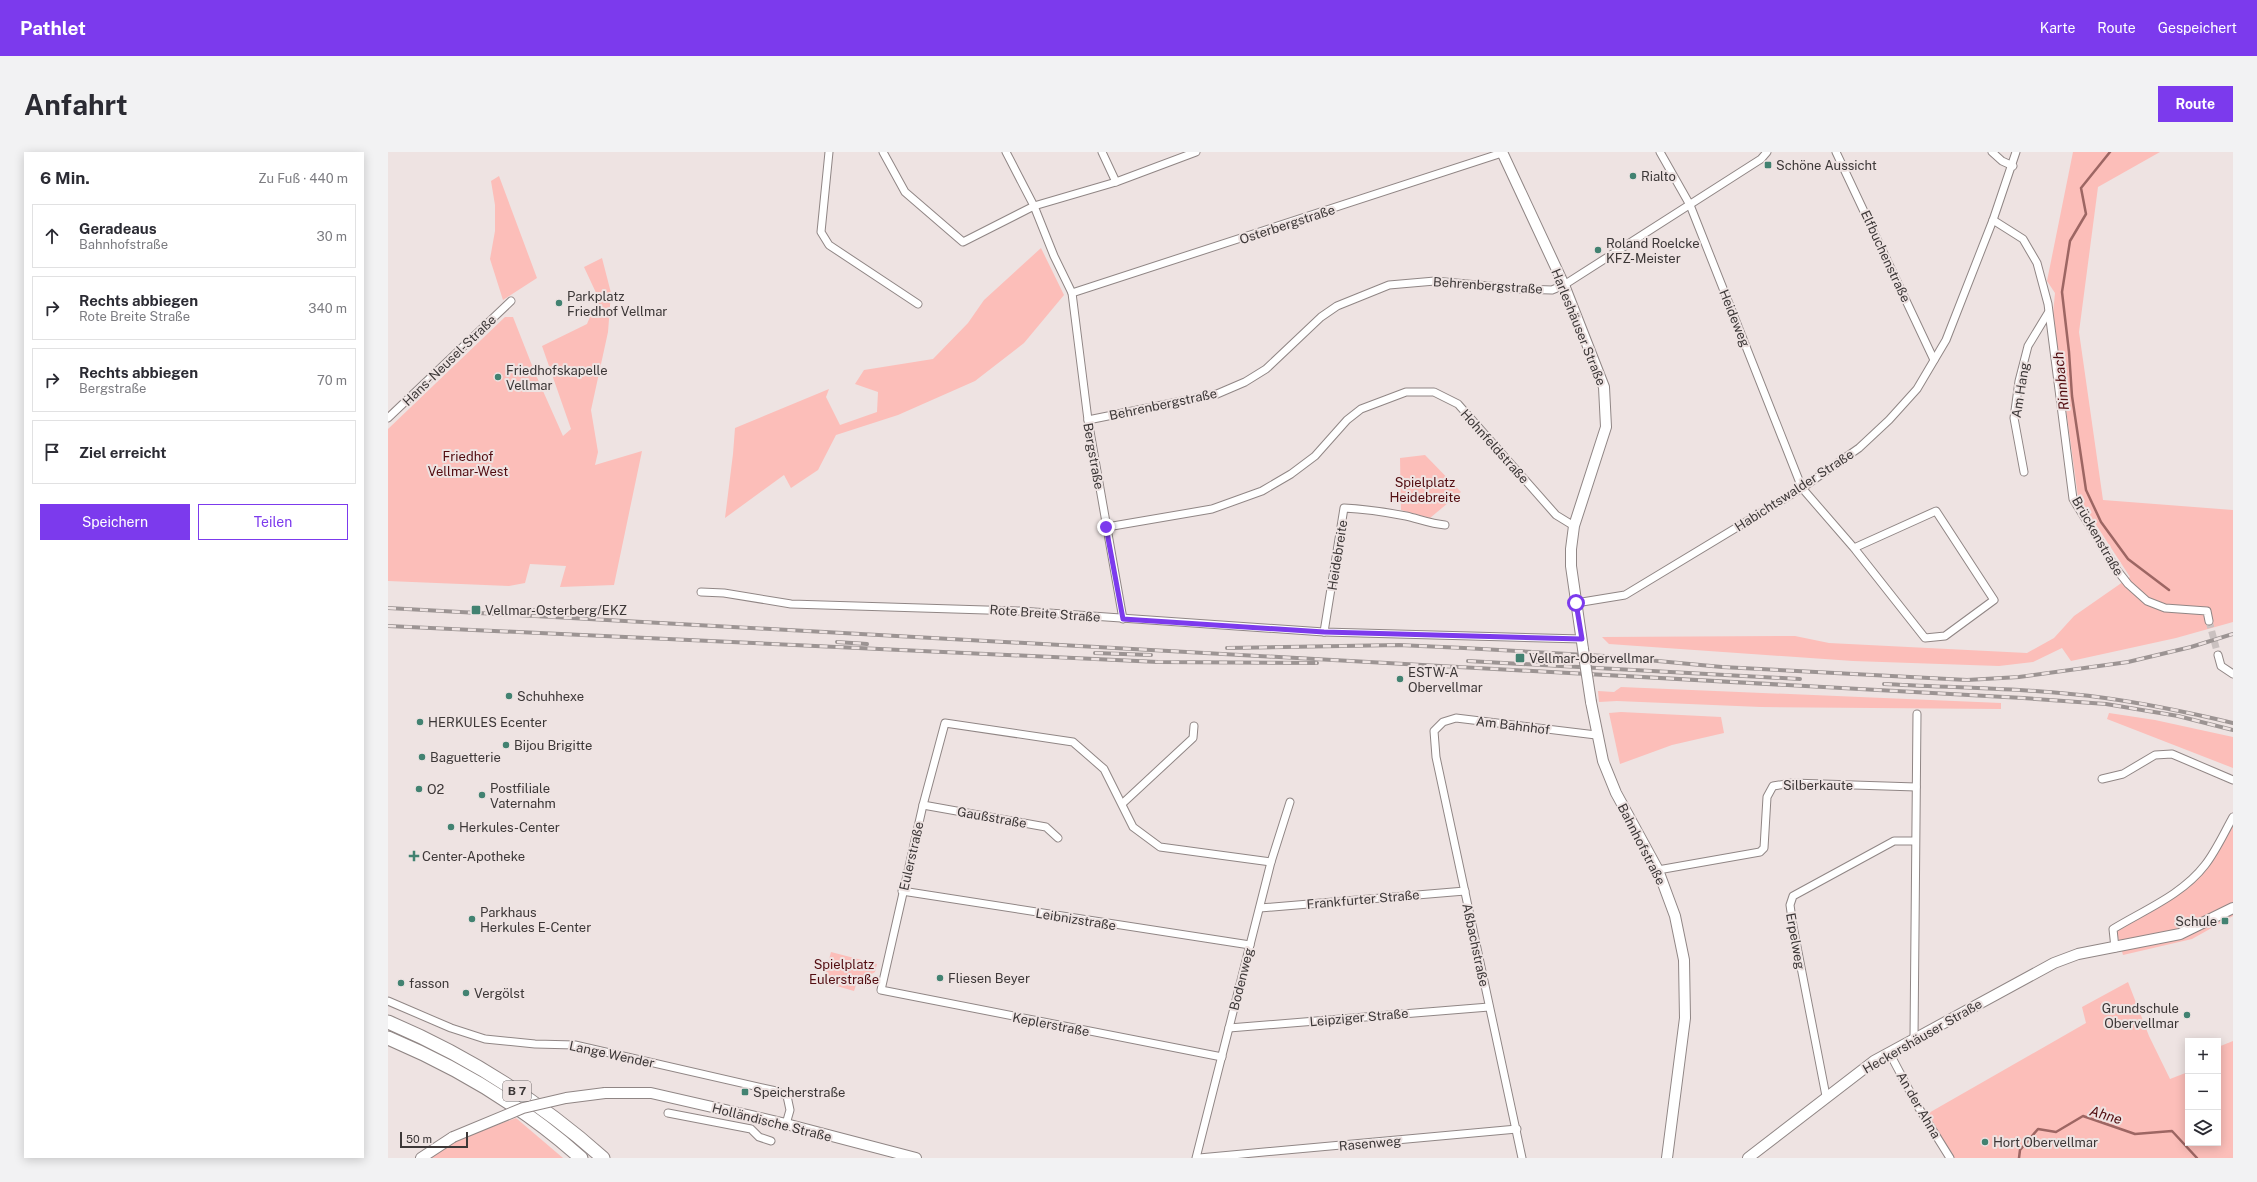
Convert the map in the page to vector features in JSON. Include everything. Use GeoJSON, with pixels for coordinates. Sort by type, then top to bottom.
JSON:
{"type":"FeatureCollection","features":[{"type":"Feature","properties":{"kind":"highway","name":"B 7"},"geometry":{"type":"LineString","coordinates":[[388,1022],[423,1037],[510,1086],[578,1136],[603,1158]]}},
{"type":"Feature","properties":{"kind":"highway","name":"B 7"},"geometry":{"type":"LineString","coordinates":[[388,1038],[421,1052],[502,1098],[581,1158]]}},
{"type":"Feature","properties":{"kind":"street"},"geometry":{"type":"LineString","coordinates":[[829,152],[821,232],[829,245],[918,304]]}},
{"type":"Feature","properties":{"kind":"street"},"geometry":{"type":"LineString","coordinates":[[883,152],[905,192],[963,242],[1034,206],[1116,182],[1196,152]]}},
{"type":"Feature","properties":{"kind":"street","name":"Bergstraße"},"geometry":{"type":"LineString","coordinates":[[1006,152],[1034,206],[1054,256],[1072,293],[1088,420],[1123,619]]}},
{"type":"Feature","properties":{"kind":"street"},"geometry":{"type":"LineString","coordinates":[[1102,152],[1116,182]]}},
{"type":"Feature","properties":{"kind":"street","name":"Harleshäuser Straße"},"geometry":{"type":"LineString","coordinates":[[1502,152],[1564,285],[1604,386],[1607,408],[1606,427],[1574,526],[1571,566],[1576,603]]}},
{"type":"Feature","properties":{"kind":"street","name":"Osterbergstraße"},"geometry":{"type":"LineString","coordinates":[[1072,293],[1502,152]]}},
{"type":"Feature","properties":{"kind":"street","name":"Heideweg"},"geometry":{"type":"LineString","coordinates":[[1660,152],[1690,205],[1802,488],[1854,548],[1925,638],[1945,636],[1994,600],[1936,511],[1854,548]]}},
{"type":"Feature","properties":{"kind":"street"},"geometry":{"type":"LineString","coordinates":[[1564,285],[1761,159],[1767,152]]}},
{"type":"Feature","properties":{"kind":"street","name":"Elfbuchenstraße"},"geometry":{"type":"LineString","coordinates":[[1836,152],[1934,360]]}},
{"type":"Feature","properties":{"kind":"street"},"geometry":{"type":"LineString","coordinates":[[1992,152],[2002,161],[2013,166]]}},
{"type":"Feature","properties":{"kind":"street","name":"Habichtswalder Straße"},"geometry":{"type":"LineString","coordinates":[[1576,603],[1626,595],[1802,488],[1859,448],[1889,420],[1917,389],[1946,340],[1993,220],[2013,166],[2016,152]]}},
{"type":"Feature","properties":{"kind":"street","name":"Brückenstraße"},"geometry":{"type":"LineString","coordinates":[[1993,220],[2023,239],[2037,263],[2048,313],[2074,499],[2117,570],[2128,584],[2147,601],[2165,608],[2207,611],[2209,621]]}},
{"type":"Feature","properties":{"kind":"street","name":"Behrenbergstraße"},"geometry":{"type":"LineString","coordinates":[[1088,420],[1217,394],[1245,382],[1266,369],[1322,317],[1337,306],[1389,285],[1436,281],[1520,289],[1552,290],[1564,285]]}},
{"type":"Feature","properties":{"kind":"street","name":"Hans-Neusel-Straße"},"geometry":{"type":"LineString","coordinates":[[388,418],[511,301]]}},
{"type":"Feature","properties":{"kind":"street","name":"Am Hang"},"geometry":{"type":"LineString","coordinates":[[2024,472],[2014,418],[2019,381],[2028,346],[2048,313]]}},
{"type":"Feature","properties":{"kind":"street","name":"Hohnfeldstraße"},"geometry":{"type":"LineString","coordinates":[[1106,527],[1212,509],[1262,491],[1291,474],[1315,456],[1347,420],[1361,409],[1376,402],[1406,392],[1434,392],[1458,404],[1556,515],[1574,526]]}},
{"type":"Feature","properties":{"kind":"street","name":"Heidebreite"},"geometry":{"type":"LineString","coordinates":[[1324,632],[1344,508],[1370,510],[1408,517],[1428,524],[1445,525]]}},
{"type":"Feature","properties":{"kind":"street","name":"Rote Breite Straße"},"geometry":{"type":"LineString","coordinates":[[701,592],[724,593],[791,604],[1020,611],[1324,632],[1583,644]]}},
{"type":"Feature","properties":{"kind":"street","name":"Bahnhofstraße"},"geometry":{"type":"LineString","coordinates":[[1576,603],[1596,735],[1603,761],[1616,793],[1658,870],[1675,916],[1684,960],[1685,1018],[1667,1158]]}},
{"type":"Feature","properties":{"kind":"street"},"geometry":{"type":"LineString","coordinates":[[2218,654],[2221,666],[2233,674]]}},
{"type":"Feature","properties":{"kind":"street"},"geometry":{"type":"LineString","coordinates":[[1914,1038],[1914,841],[1917,714]]}},
{"type":"Feature","properties":{"kind":"street","name":"Am Bahnhof"},"geometry":{"type":"LineString","coordinates":[[1434,731],[1443,722],[1456,718],[1596,735]]}},
{"type":"Feature","properties":{"kind":"street","name":"Eulerstraße"},"geometry":{"type":"LineString","coordinates":[[881,990],[902,891],[945,722],[1073,742],[1104,769],[1123,803]]}},
{"type":"Feature","properties":{"kind":"street"},"geometry":{"type":"LineString","coordinates":[[1194,726],[1193,738],[1123,803],[1133,827],[1160,847],[1271,862]]}},
{"type":"Feature","properties":{"kind":"street","name":"Aßbachstraße"},"geometry":{"type":"LineString","coordinates":[[1434,731],[1436,757],[1522,1158]]}},
{"type":"Feature","properties":{"kind":"street"},"geometry":{"type":"LineString","coordinates":[[2102,779],[2122,774],[2155,755],[2172,754],[2233,780]]}},
{"type":"Feature","properties":{"kind":"street","name":"Silberkaute"},"geometry":{"type":"LineString","coordinates":[[1658,870],[1760,852],[1764,848],[1767,798],[1774,786],[1792,783],[1916,787]]}},
{"type":"Feature","properties":{"kind":"street","name":"Bodenweg"},"geometry":{"type":"LineString","coordinates":[[1196,1158],[1271,862],[1290,802]]}},
{"type":"Feature","properties":{"kind":"street","name":"Gaußstraße"},"geometry":{"type":"LineString","coordinates":[[923,805],[1046,827],[1058,838]]}},
{"type":"Feature","properties":{"kind":"street"},"geometry":{"type":"LineString","coordinates":[[2114,948],[2113,929],[2162,902],[2189,882],[2206,865],[2233,817]]}},
{"type":"Feature","properties":{"kind":"street","name":"Erpelweg"},"geometry":{"type":"LineString","coordinates":[[1826,1096],[1793,926],[1790,905],[1793,896],[1894,841],[1914,841]]}},
{"type":"Feature","properties":{"kind":"street","name":"Leibnizstraße"},"geometry":{"type":"LineString","coordinates":[[902,891],[1250,945]]}},
{"type":"Feature","properties":{"kind":"street","name":"Frankfurter Straße"},"geometry":{"type":"LineString","coordinates":[[1260,908],[1465,891]]}},
{"type":"Feature","properties":{"kind":"street","name":"Heckershäuser Straße"},"geometry":{"type":"LineString","coordinates":[[1748,1158],[1826,1096],[1889,1052],[2067,957],[2180,934],[2233,908]]}},
{"type":"Feature","properties":{"kind":"street","name":"Keplerstraße"},"geometry":{"type":"LineString","coordinates":[[881,990],[1222,1057]]}},
{"type":"Feature","properties":{"kind":"street","name":"Lange Wender"},"geometry":{"type":"LineString","coordinates":[[388,1000],[445,1025],[484,1039],[535,1044],[575,1045],[776,1091],[787,1096],[790,1110],[786,1124]]}},
{"type":"Feature","properties":{"kind":"street","name":"Leipziger Straße"},"geometry":{"type":"LineString","coordinates":[[1229,1028],[1490,1006]]}},
{"type":"Feature","properties":{"kind":"street","name":"An der Ahna"},"geometry":{"type":"LineString","coordinates":[[1889,1052],[1917,1105],[1950,1158]]}},
{"type":"Feature","properties":{"kind":"street","name":"Holländische Straße"},"geometry":{"type":"LineString","coordinates":[[421,1158],[453,1137],[523,1108],[566,1098],[627,1092],[651,1093],[786,1124],[916,1158]]}},
{"type":"Feature","properties":{"kind":"street","name":"Holländische Straße"},"geometry":{"type":"LineString","coordinates":[[668,1113],[751,1129],[759,1138],[771,1141]]}},
{"type":"Feature","properties":{"kind":"street","name":"Rasenweg"},"geometry":{"type":"LineString","coordinates":[[1199,1158],[1517,1129]]}},
{"type":"Feature","properties":{"kind":"green space"},"geometry":{"type":"Polygon","coordinates":[[[2073,152],[2160,152],[2098,187],[2079,332],[2103,500],[2233,510],[2233,622],[2176,638],[2071,661],[2062,648],[2033,662],[1999,666],[1853,661],[1609,644],[1602,637],[1795,636],[1829,643],[2027,653],[2054,638],[2074,616],[2130,577],[2078,497],[2053,314],[2055,293],[2047,281],[2073,152]]]}},
{"type":"Feature","properties":{"kind":"green space"},"geometry":{"type":"Polygon","coordinates":[[[499,176],[537,278],[503,300],[490,259],[495,231],[495,205],[491,181],[499,176]]]}},
{"type":"Feature","properties":{"kind":"green space"},"geometry":{"type":"Polygon","coordinates":[[[1041,248],[1064,295],[1024,343],[975,381],[898,415],[836,435],[818,470],[791,488],[784,475],[725,518],[735,428],[829,389],[826,397],[840,425],[877,412],[878,392],[855,384],[864,370],[933,359],[968,323],[984,300],[1041,248]]]}},
{"type":"Feature","properties":{"kind":"green space","name":"Friedhof Vellmar-West"},"geometry":{"type":"Polygon","coordinates":[[[602,258],[611,293],[608,332],[591,410],[598,452],[595,465],[642,451],[614,585],[560,587],[566,566],[530,564],[525,583],[509,586],[388,581],[388,429],[505,317],[513,317],[535,373],[563,436],[571,429],[542,346],[587,324],[598,297],[584,267],[602,258]]]}},
{"type":"Feature","properties":{"kind":"green space","name":"Spielplatz Heidebreite"},"geometry":{"type":"Polygon","coordinates":[[[1425,455],[1461,492],[1430,518],[1401,510],[1400,458],[1425,455]]]}},
{"type":"Feature","properties":{"kind":"green space"},"geometry":{"type":"Polygon","coordinates":[[[1621,687],[2001,703],[2001,709],[1761,707],[1617,701],[1599,702],[1598,691],[1614,692],[1621,687]]]}},
{"type":"Feature","properties":{"kind":"green space"},"geometry":{"type":"Polygon","coordinates":[[[1621,712],[1721,717],[1724,733],[1672,745],[1620,764],[1609,713],[1621,712]]]}},
{"type":"Feature","properties":{"kind":"green space"},"geometry":{"type":"Polygon","coordinates":[[[2109,713],[2155,720],[2233,737],[2233,768],[2107,719],[2109,713]]]}},
{"type":"Feature","properties":{"kind":"green space"},"geometry":{"type":"Polygon","coordinates":[[[2233,823],[2233,916],[2192,939],[2123,955],[2116,930],[2188,888],[2204,871],[2233,823]]]}},
{"type":"Feature","properties":{"kind":"green space","name":"Spielplatz Eulerstraße"},"geometry":{"type":"Polygon","coordinates":[[[831,952],[877,964],[875,972],[857,982],[854,991],[823,982],[831,952]]]}},
{"type":"Feature","properties":{"kind":"green space"},"geometry":{"type":"Polygon","coordinates":[[[2128,982],[2149,1036],[2170,1079],[2185,1073],[2185,1146],[2221,1146],[2221,1046],[2233,1041],[2233,1158],[1949,1158],[1920,1118],[2086,1023],[2082,1007],[2128,982]]]}},
{"type":"Feature","properties":{"kind":"green space"},"geometry":{"type":"Polygon","coordinates":[[[516,1118],[563,1158],[431,1158],[458,1139],[516,1118]]]}},
{"type":"Feature","properties":{"kind":"waterway","name":"Rinnbach"},"geometry":{"type":"LineString","coordinates":[[2110,152],[2081,188],[2086,214],[2070,241],[2062,292],[2069,352],[2072,396],[2086,490],[2101,522],[2128,559],[2169,590]]}},
{"type":"Feature","properties":{"kind":"waterway","name":"Ahne"},"geometry":{"type":"LineString","coordinates":[[2019,1158],[2020,1150],[2038,1129],[2056,1132],[2083,1116],[2135,1134],[2172,1131],[2197,1158]]}},
{"type":"Feature","properties":{"kind":"tunnel"},"geometry":{"type":"LineString","coordinates":[[2209,621],[2218,655]]}},
{"type":"Feature","properties":{"kind":"railway"},"geometry":{"type":"LineString","coordinates":[[388,608],[2023,698],[2106,704],[2178,716],[2233,730]]}},
{"type":"Feature","properties":{"kind":"railway"},"geometry":{"type":"LineString","coordinates":[[534,610],[568,612]]}},
{"type":"Feature","properties":{"kind":"railway"},"geometry":{"type":"LineString","coordinates":[[388,626],[1158,662],[1317,663]]}},
{"type":"Feature","properties":{"kind":"railway"},"geometry":{"type":"LineString","coordinates":[[1227,648],[1399,645],[1604,656],[1722,667],[1967,680],[2019,677],[2128,662],[2191,647],[2233,634]]}},
{"type":"Feature","properties":{"kind":"railway"},"geometry":{"type":"LineString","coordinates":[[837,642],[867,644]]}},
{"type":"Feature","properties":{"kind":"railway"},"geometry":{"type":"LineString","coordinates":[[1095,653],[1151,655]]}},
{"type":"Feature","properties":{"kind":"railway"},"geometry":{"type":"LineString","coordinates":[[1468,661],[1800,679]]}},
{"type":"Feature","properties":{"kind":"railway"},"geometry":{"type":"LineString","coordinates":[[1884,684],[2022,690],[2078,695],[2121,700],[2233,723]]}},
{"type":"Feature","properties":{"kind":"place","name":"Schöne Aussicht"},"geometry":{"type":"Point","coordinates":[1768,165]}},
{"type":"Feature","properties":{"kind":"place","name":"Rialto"},"geometry":{"type":"Point","coordinates":[1633,176]}},
{"type":"Feature","properties":{"kind":"place","name":"Roland Roelcke KFZ-Meister"},"geometry":{"type":"Point","coordinates":[1598,250]}},
{"type":"Feature","properties":{"kind":"place","name":"Parkplatz Friedhof Vellmar"},"geometry":{"type":"Point","coordinates":[559,303]}},
{"type":"Feature","properties":{"kind":"place","name":"Friedhofskapelle Vellmar"},"geometry":{"type":"Point","coordinates":[498,377]}},
{"type":"Feature","properties":{"kind":"place","name":"Vellmar-Osterberg/EKZ"},"geometry":{"type":"Point","coordinates":[476,610]}},
{"type":"Feature","properties":{"kind":"place","name":"Vellmar-Obervellmar"},"geometry":{"type":"Point","coordinates":[1520,658]}},
{"type":"Feature","properties":{"kind":"place","name":"ESTW-A Obervellmar"},"geometry":{"type":"Point","coordinates":[1400,679]}},
{"type":"Feature","properties":{"kind":"place","name":"Schuhhexe"},"geometry":{"type":"Point","coordinates":[509,696]}},
{"type":"Feature","properties":{"kind":"place","name":"HERKULES Ecenter"},"geometry":{"type":"Point","coordinates":[420,722]}},
{"type":"Feature","properties":{"kind":"place","name":"Bijou Brigitte"},"geometry":{"type":"Point","coordinates":[506,745]}},
{"type":"Feature","properties":{"kind":"place","name":"Baguetterie"},"geometry":{"type":"Point","coordinates":[422,757]}},
{"type":"Feature","properties":{"kind":"place","name":"O2"},"geometry":{"type":"Point","coordinates":[419,789]}},
{"type":"Feature","properties":{"kind":"place","name":"Postfiliale Vaternahm"},"geometry":{"type":"Point","coordinates":[482,795]}},
{"type":"Feature","properties":{"kind":"place","name":"Herkules-Center"},"geometry":{"type":"Point","coordinates":[451,827]}},
{"type":"Feature","properties":{"kind":"place","name":"Center-Apotheke"},"geometry":{"type":"Point","coordinates":[414,856]}},
{"type":"Feature","properties":{"kind":"place","name":"Parkhaus Herkules E-Center"},"geometry":{"type":"Point","coordinates":[472,919]}},
{"type":"Feature","properties":{"kind":"place","name":"Schule"},"geometry":{"type":"Point","coordinates":[2225,921]}},
{"type":"Feature","properties":{"kind":"place","name":"Fliesen Beyer"},"geometry":{"type":"Point","coordinates":[940,978]}},
{"type":"Feature","properties":{"kind":"place","name":"fasson"},"geometry":{"type":"Point","coordinates":[401,983]}},
{"type":"Feature","properties":{"kind":"place","name":"Vergölst"},"geometry":{"type":"Point","coordinates":[466,993]}},
{"type":"Feature","properties":{"kind":"place","name":"Grundschule Obervellmar"},"geometry":{"type":"Point","coordinates":[2187,1015]}},
{"type":"Feature","properties":{"kind":"place","name":"Speicherstraße"},"geometry":{"type":"Point","coordinates":[745,1092]}},
{"type":"Feature","properties":{"kind":"place","name":"Hort Obervellmar"},"geometry":{"type":"Point","coordinates":[1985,1142]}},
{"type":"Feature","properties":{"kind":"route"},"geometry":{"type":"LineString","coordinates":[[1106,527],[1123,619],[1324,632],[1582,639],[1576,603]]}}]}
